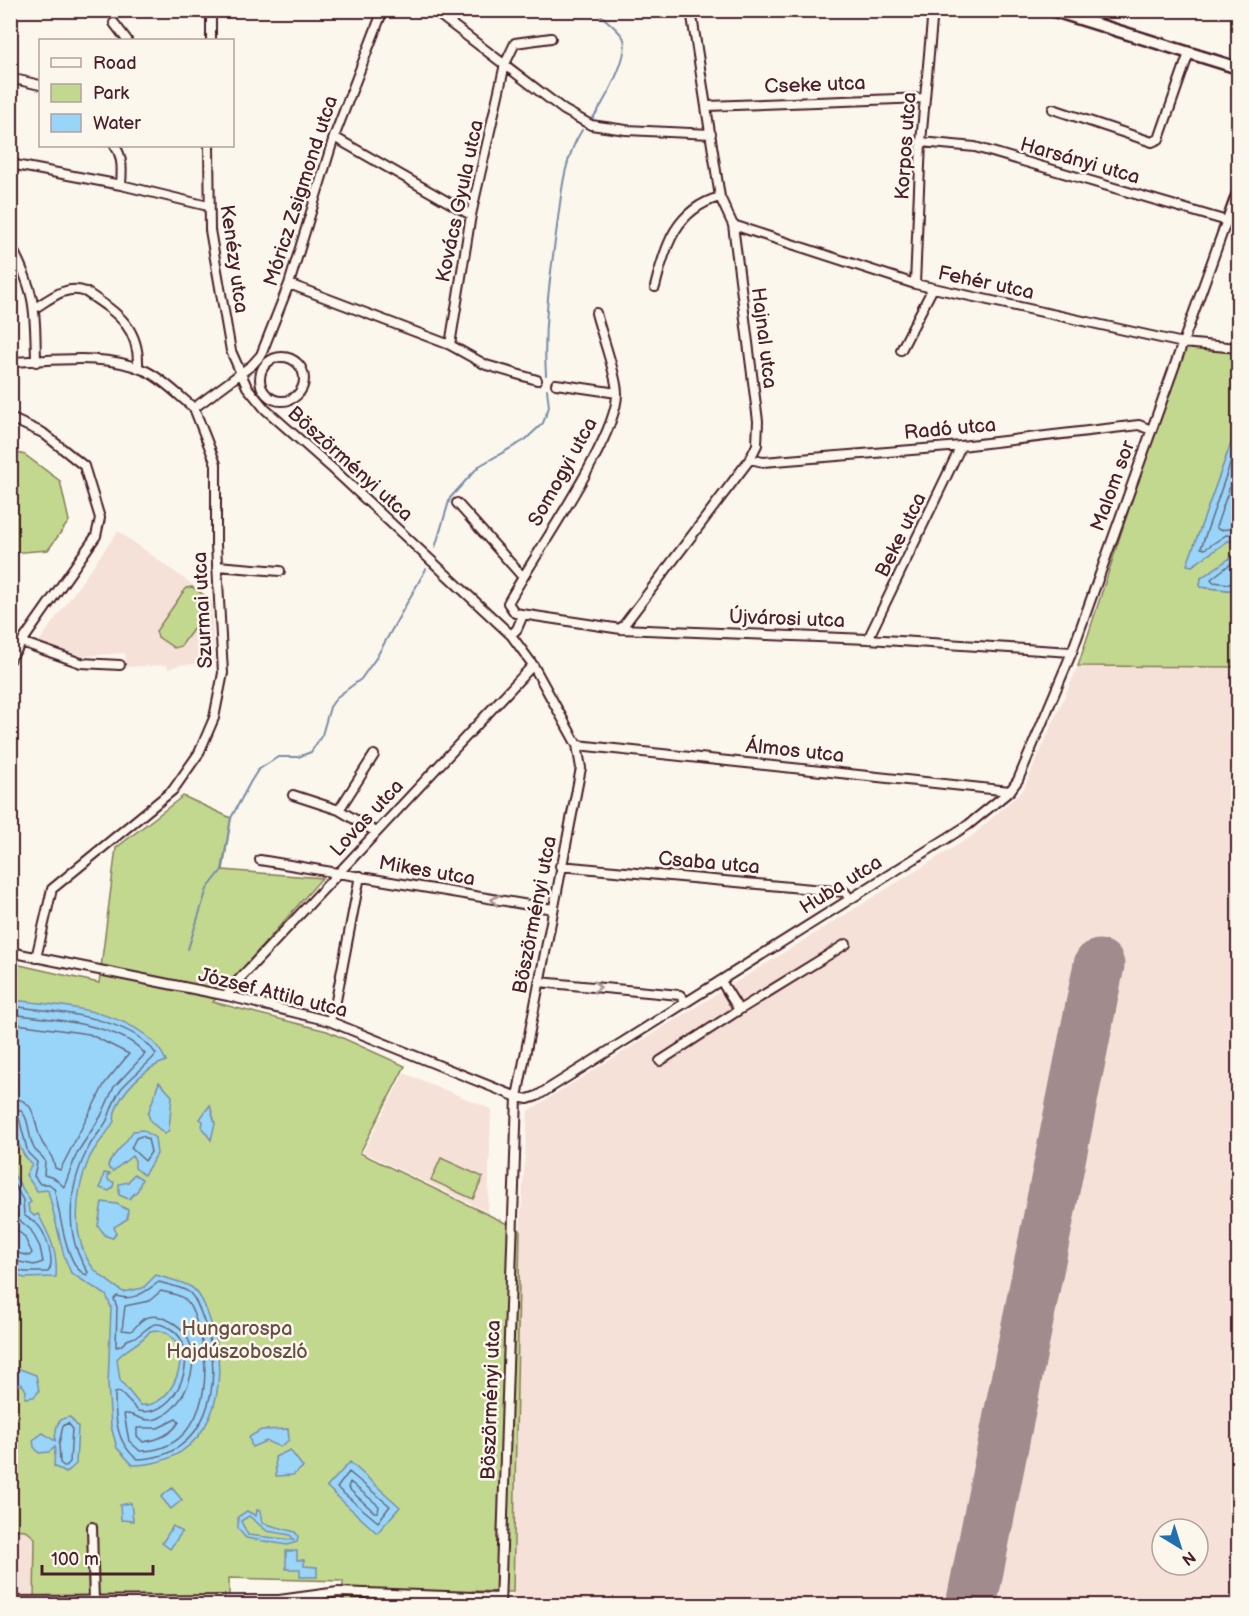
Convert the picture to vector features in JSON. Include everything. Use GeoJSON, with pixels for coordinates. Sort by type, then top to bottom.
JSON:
{"type":"FeatureCollection","features":[{"type":"Feature","properties":{"kind":"main road"},"geometry":{"type":"LineString","coordinates":[[1051,10],[1239,68]]}},
{"type":"Feature","properties":{"kind":"street"},"geometry":{"type":"LineString","coordinates":[[210,39],[211,10]]}},
{"type":"Feature","properties":{"kind":"street","name":"Móricz Zsigmond utca"},"geometry":{"type":"LineString","coordinates":[[194,408],[240,374],[261,355],[289,284],[334,137],[383,10]]}},
{"type":"Feature","properties":{"kind":"street"},"geometry":{"type":"LineString","coordinates":[[433,10],[564,110],[591,125],[626,130],[711,134]]}},
{"type":"Feature","properties":{"kind":"street","name":"Hajnal utca"},"geometry":{"type":"LineString","coordinates":[[621,629],[750,459],[757,445],[758,421],[733,225],[720,197],[691,10]]}},
{"type":"Feature","properties":{"kind":"street","name":"Korpos utca"},"geometry":{"type":"LineString","coordinates":[[915,284],[921,142],[933,10]]}},
{"type":"Feature","properties":{"kind":"street"},"geometry":{"type":"LineString","coordinates":[[114,23],[126,39]]}},
{"type":"Feature","properties":{"kind":"street"},"geometry":{"type":"LineString","coordinates":[[505,64],[515,43],[551,38]]}},
{"type":"Feature","properties":{"kind":"street"},"geometry":{"type":"LineString","coordinates":[[1053,110],[1152,142],[1159,139],[1189,52]]}},
{"type":"Feature","properties":{"kind":"street","name":"Kovács Gyula utca"},"geometry":{"type":"LineString","coordinates":[[450,345],[471,215],[505,64]]}},
{"type":"Feature","properties":{"kind":"street"},"geometry":{"type":"LineString","coordinates":[[10,78],[39,85]]}},
{"type":"Feature","properties":{"kind":"street","name":"Cseke utca"},"geometry":{"type":"LineString","coordinates":[[707,106],[925,98]]}},
{"type":"Feature","properties":{"kind":"street"},"geometry":{"type":"LineString","coordinates":[[334,137],[471,215]]}},
{"type":"Feature","properties":{"kind":"street","name":"Harsányi utca"},"geometry":{"type":"LineString","coordinates":[[921,142],[975,147],[1227,221]]}},
{"type":"Feature","properties":{"kind":"street"},"geometry":{"type":"LineString","coordinates":[[116,147],[119,151],[122,167],[121,185]]}},
{"type":"Feature","properties":{"kind":"street","name":"Kenézy utca"},"geometry":{"type":"LineString","coordinates":[[209,147],[208,206],[228,338],[240,374]]}},
{"type":"Feature","properties":{"kind":"street"},"geometry":{"type":"LineString","coordinates":[[10,164],[121,185],[208,206]]}},
{"type":"Feature","properties":{"kind":"street","name":"Malom sor"},"geometry":{"type":"LineString","coordinates":[[1010,790],[1018,780],[1072,652],[1239,189]]}},
{"type":"Feature","properties":{"kind":"street"},"geometry":{"type":"LineString","coordinates":[[655,287],[663,256],[674,229],[687,214],[699,205],[720,197]]}},
{"type":"Feature","properties":{"kind":"street","name":"Fehér utca"},"geometry":{"type":"LineString","coordinates":[[733,225],[915,284],[1183,343],[1239,348]]}},
{"type":"Feature","properties":{"kind":"street"},"geometry":{"type":"LineString","coordinates":[[10,244],[28,280],[35,308],[36,362]]}},
{"type":"Feature","properties":{"kind":"street"},"geometry":{"type":"LineString","coordinates":[[289,284],[450,345],[486,365],[537,380]]}},
{"type":"Feature","properties":{"kind":"street"},"geometry":{"type":"LineString","coordinates":[[901,350],[933,288]]}},
{"type":"Feature","properties":{"kind":"street"},"geometry":{"type":"LineString","coordinates":[[35,308],[65,291],[86,292],[131,329],[137,342],[138,368]]}},
{"type":"Feature","properties":{"kind":"street","name":"Somogyi utca"},"geometry":{"type":"LineString","coordinates":[[523,615],[515,613],[508,603],[522,576],[582,480],[611,420],[617,393],[596,314]]}},
{"type":"Feature","properties":{"kind":"street"},"geometry":{"type":"LineString","coordinates":[[261,355],[268,361]]}},
{"type":"Feature","properties":{"kind":"street"},"geometry":{"type":"LineString","coordinates":[[283,356],[300,365],[304,383],[297,396],[280,401],[265,393],[260,376],[268,361],[283,356]]}},
{"type":"Feature","properties":{"kind":"street"},"geometry":{"type":"LineString","coordinates":[[10,362],[90,360],[138,368],[152,374],[194,408]]}},
{"type":"Feature","properties":{"kind":"street","name":"Böszörményi utca"},"geometry":{"type":"LineString","coordinates":[[240,374],[265,409],[333,469],[511,635],[533,664],[577,745],[581,768],[560,866],[517,1097],[500,1602]]}},
{"type":"Feature","properties":{"kind":"street"},"geometry":{"type":"LineString","coordinates":[[556,384],[617,393]]}},
{"type":"Feature","properties":{"kind":"street","name":"Szurmai utca"},"geometry":{"type":"LineString","coordinates":[[36,958],[52,889],[173,790],[199,753],[214,718],[224,673],[217,566],[216,464],[194,408]]}},
{"type":"Feature","properties":{"kind":"street"},"geometry":{"type":"LineString","coordinates":[[10,418],[42,433],[84,466],[97,500],[100,526],[24,643],[10,660]]}},
{"type":"Feature","properties":{"kind":"street","name":"Radó utca"},"geometry":{"type":"LineString","coordinates":[[750,459],[763,462],[961,446],[1139,425],[1151,430]]}},
{"type":"Feature","properties":{"kind":"street","name":"Beke utca"},"geometry":{"type":"LineString","coordinates":[[868,639],[961,446]]}},
{"type":"Feature","properties":{"kind":"street"},"geometry":{"type":"LineString","coordinates":[[457,503],[522,576]]}},
{"type":"Feature","properties":{"kind":"street"},"geometry":{"type":"LineString","coordinates":[[217,566],[280,572]]}},
{"type":"Feature","properties":{"kind":"street"},"geometry":{"type":"LineString","coordinates":[[511,635],[518,629],[523,615]]}},
{"type":"Feature","properties":{"kind":"street","name":"Újvárosi utca"},"geometry":{"type":"LineString","coordinates":[[523,615],[538,615],[621,629],[868,639],[1072,652]]}},
{"type":"Feature","properties":{"kind":"street"},"geometry":{"type":"LineString","coordinates":[[24,643],[81,663],[120,665]]}},
{"type":"Feature","properties":{"kind":"street","name":"Lovas utca"},"geometry":{"type":"LineString","coordinates":[[228,996],[231,988],[533,664]]}},
{"type":"Feature","properties":{"kind":"street","name":"Álmos utca"},"geometry":{"type":"LineString","coordinates":[[577,745],[1010,790]]}},
{"type":"Feature","properties":{"kind":"street"},"geometry":{"type":"LineString","coordinates":[[339,810],[374,755]]}},
{"type":"Feature","properties":{"kind":"street","name":"Huba utca"},"geometry":{"type":"LineString","coordinates":[[517,1097],[528,1100],[537,1096],[968,825],[1010,790]]}},
{"type":"Feature","properties":{"kind":"street"},"geometry":{"type":"LineString","coordinates":[[292,795],[339,810],[376,832]]}},
{"type":"Feature","properties":{"kind":"street","name":"Mikes utca"},"geometry":{"type":"LineString","coordinates":[[260,860],[553,909]]}},
{"type":"Feature","properties":{"kind":"street","name":"Csaba utca"},"geometry":{"type":"LineString","coordinates":[[560,866],[845,892],[850,899]]}},
{"type":"Feature","properties":{"kind":"street"},"geometry":{"type":"LineString","coordinates":[[329,1021],[334,1011],[360,876]]}},
{"type":"Feature","properties":{"kind":"street"},"geometry":{"type":"LineString","coordinates":[[660,1061],[846,944]]}},
{"type":"Feature","properties":{"kind":"street","name":"József Attila utca"},"geometry":{"type":"LineString","coordinates":[[10,952],[228,996],[329,1021],[517,1097]]}},
{"type":"Feature","properties":{"kind":"street"},"geometry":{"type":"LineString","coordinates":[[721,981],[739,1011]]}},
{"type":"Feature","properties":{"kind":"street"},"geometry":{"type":"LineString","coordinates":[[539,982],[680,995],[686,1002]]}},
{"type":"Feature","properties":{"kind":"street"},"geometry":{"type":"LineString","coordinates":[[92,1527],[94,1603]]}},
{"type":"Feature","properties":{"kind":"street"},"geometry":{"type":"LineString","coordinates":[[10,1601],[94,1603],[279,1600],[338,1592],[500,1602]]}},
{"type":"Feature","properties":{"kind":"shaded area"},"geometry":{"type":"Polygon","coordinates":[[[118,531],[211,598],[214,663],[179,665],[168,669],[167,665],[126,667],[125,653],[82,656],[38,643],[118,531]]]}},
{"type":"Feature","properties":{"kind":"shaded area"},"geometry":{"type":"Polygon","coordinates":[[[1078,666],[1238,667],[1238,1605],[512,1606],[520,1230],[528,1111],[972,836],[1023,790],[1078,666]]]}},
{"type":"Feature","properties":{"kind":"shaded area"},"geometry":{"type":"Polygon","coordinates":[[[404,1073],[491,1109],[488,1212],[363,1152],[404,1073]]]}},
{"type":"Feature","properties":{"kind":"shaded area"},"geometry":{"type":"Polygon","coordinates":[[[11,1529],[25,1530],[35,1538],[34,1601],[11,1601],[11,1529]]]}},
{"type":"Feature","properties":{"kind":"green space"},"geometry":{"type":"Polygon","coordinates":[[[1183,342],[1238,347],[1238,424],[1188,564],[1192,566],[1228,541],[1235,541],[1238,544],[1234,555],[1201,578],[1200,587],[1238,591],[1238,667],[1078,666],[1183,342]]]}},
{"type":"Feature","properties":{"kind":"green space"},"geometry":{"type":"Polygon","coordinates":[[[10,451],[25,455],[60,481],[69,521],[48,550],[11,553],[10,451]]]}},
{"type":"Feature","properties":{"kind":"green space"},"geometry":{"type":"Polygon","coordinates":[[[192,587],[208,598],[210,606],[181,646],[174,648],[158,637],[156,631],[186,588],[192,587]]]}},
{"type":"Feature","properties":{"kind":"green space","name":"Hungarospa Hajdúszoboszló"},"geometry":{"type":"Polygon","coordinates":[[[183,796],[231,818],[223,870],[322,878],[213,1002],[327,1031],[405,1066],[360,1153],[520,1230],[513,1592],[472,1591],[471,1605],[342,1605],[343,1581],[229,1578],[229,1605],[11,1605],[11,1601],[34,1601],[35,1538],[25,1530],[11,1529],[11,963],[99,983],[116,848],[183,796]]]}},
{"type":"Feature","properties":{"kind":"green space"},"geometry":{"type":"Polygon","coordinates":[[[441,1158],[483,1177],[473,1199],[431,1180],[441,1158]]]}},
{"type":"Feature","properties":{"kind":"water"},"geometry":{"type":"Polygon","coordinates":[[[1238,424],[1238,544],[1235,541],[1228,541],[1192,566],[1187,565],[1238,424]]]}},
{"type":"Feature","properties":{"kind":"water"},"geometry":{"type":"Polygon","coordinates":[[[1238,549],[1238,591],[1200,587],[1201,578],[1233,556],[1238,549]]]}},
{"type":"Feature","properties":{"kind":"water"},"geometry":{"type":"Polygon","coordinates":[[[10,1000],[74,1008],[120,1021],[139,1031],[155,1044],[166,1061],[142,1074],[118,1104],[114,1121],[89,1159],[84,1172],[77,1215],[81,1244],[86,1257],[104,1278],[123,1292],[143,1288],[156,1275],[183,1283],[198,1294],[211,1323],[217,1347],[219,1372],[210,1418],[198,1437],[181,1451],[160,1461],[133,1465],[117,1448],[111,1426],[108,1384],[111,1307],[106,1295],[71,1273],[64,1256],[48,1190],[37,1191],[26,1175],[32,1164],[22,1152],[15,1134],[11,1112],[10,1000]],[[157,1330],[150,1331],[117,1359],[120,1380],[140,1405],[152,1404],[162,1398],[176,1378],[179,1366],[180,1355],[177,1344],[169,1335],[157,1330]]]}},
{"type":"Feature","properties":{"kind":"water"},"geometry":{"type":"Polygon","coordinates":[[[159,1082],[172,1096],[169,1130],[165,1134],[151,1122],[148,1114],[159,1082]]]}},
{"type":"Feature","properties":{"kind":"water"},"geometry":{"type":"Polygon","coordinates":[[[210,1105],[215,1123],[211,1140],[202,1128],[203,1121],[200,1119],[210,1105]]]}},
{"type":"Feature","properties":{"kind":"water"},"geometry":{"type":"Polygon","coordinates":[[[143,1130],[155,1138],[157,1154],[144,1175],[135,1168],[135,1160],[132,1156],[113,1171],[109,1169],[108,1165],[111,1160],[133,1131],[143,1130]]]}},
{"type":"Feature","properties":{"kind":"water"},"geometry":{"type":"Polygon","coordinates":[[[104,1173],[110,1174],[107,1176],[109,1181],[114,1182],[109,1191],[100,1188],[104,1173]]]}},
{"type":"Feature","properties":{"kind":"water"},"geometry":{"type":"Polygon","coordinates":[[[134,1174],[142,1179],[138,1190],[129,1199],[119,1195],[119,1184],[128,1182],[134,1174]]]}},
{"type":"Feature","properties":{"kind":"water"},"geometry":{"type":"Polygon","coordinates":[[[14,1175],[31,1202],[28,1204],[29,1211],[34,1216],[38,1214],[49,1237],[56,1260],[56,1277],[24,1278],[11,1273],[10,1181],[14,1175]]]}},
{"type":"Feature","properties":{"kind":"water"},"geometry":{"type":"Polygon","coordinates":[[[102,1202],[117,1204],[128,1210],[127,1219],[114,1227],[116,1233],[113,1238],[106,1236],[98,1226],[102,1202]]]}},
{"type":"Feature","properties":{"kind":"water"},"geometry":{"type":"Polygon","coordinates":[[[20,1369],[36,1375],[39,1391],[34,1397],[25,1398],[26,1391],[22,1384],[11,1389],[11,1372],[20,1369]]]}},
{"type":"Feature","properties":{"kind":"water"},"geometry":{"type":"Polygon","coordinates":[[[70,1417],[78,1427],[76,1464],[66,1473],[54,1466],[55,1447],[49,1452],[39,1453],[34,1447],[33,1440],[43,1433],[55,1441],[59,1422],[70,1417]]]}},
{"type":"Feature","properties":{"kind":"water"},"geometry":{"type":"Polygon","coordinates":[[[288,1429],[289,1440],[280,1447],[266,1441],[252,1447],[249,1437],[261,1430],[288,1429]]]}},
{"type":"Feature","properties":{"kind":"water"},"geometry":{"type":"Polygon","coordinates":[[[290,1450],[303,1467],[293,1475],[276,1476],[275,1457],[290,1450]]]}},
{"type":"Feature","properties":{"kind":"water"},"geometry":{"type":"Polygon","coordinates":[[[350,1462],[400,1507],[377,1533],[327,1487],[350,1462]]]}},
{"type":"Feature","properties":{"kind":"water"},"geometry":{"type":"Polygon","coordinates":[[[172,1488],[182,1500],[171,1509],[161,1497],[172,1488]]]}},
{"type":"Feature","properties":{"kind":"water"},"geometry":{"type":"Polygon","coordinates":[[[131,1503],[133,1521],[121,1520],[120,1505],[131,1503]]]}},
{"type":"Feature","properties":{"kind":"water"},"geometry":{"type":"Polygon","coordinates":[[[257,1510],[260,1511],[262,1523],[295,1532],[298,1536],[297,1542],[287,1545],[246,1538],[238,1529],[238,1517],[247,1511],[256,1516],[257,1510]],[[249,1516],[241,1521],[248,1535],[294,1540],[290,1535],[267,1531],[249,1516]]]}},
{"type":"Feature","properties":{"kind":"water"},"geometry":{"type":"Polygon","coordinates":[[[173,1526],[182,1532],[170,1549],[162,1543],[173,1526]]]}},
{"type":"Feature","properties":{"kind":"water"},"geometry":{"type":"Polygon","coordinates":[[[286,1551],[297,1551],[297,1560],[304,1560],[304,1566],[317,1567],[317,1577],[300,1577],[300,1569],[286,1569],[286,1551]]]}},
{"type":"Feature","properties":{"kind":"waterway"},"geometry":{"type":"LineString","coordinates":[[591,120],[602,104],[620,67],[625,44],[620,33],[595,10]]}},
{"type":"Feature","properties":{"kind":"waterway"},"geometry":{"type":"LineString","coordinates":[[546,375],[547,308],[561,198],[570,156],[582,130]]}},
{"type":"Feature","properties":{"kind":"waterway"},"geometry":{"type":"LineString","coordinates":[[435,548],[450,498],[479,466],[525,440],[543,423],[549,407],[547,389]]}},
{"type":"Feature","properties":{"kind":"waterway"},"geometry":{"type":"LineString","coordinates":[[188,949],[207,889],[222,870],[231,818],[251,781],[258,770],[278,757],[298,757],[311,752],[322,735],[330,707],[337,697],[361,679],[376,658],[426,569]]}},
{"type":"Feature","properties":{"kind":"runway"},"geometry":{"type":"LineString","coordinates":[[971,1606],[1099,965]]}}]}
